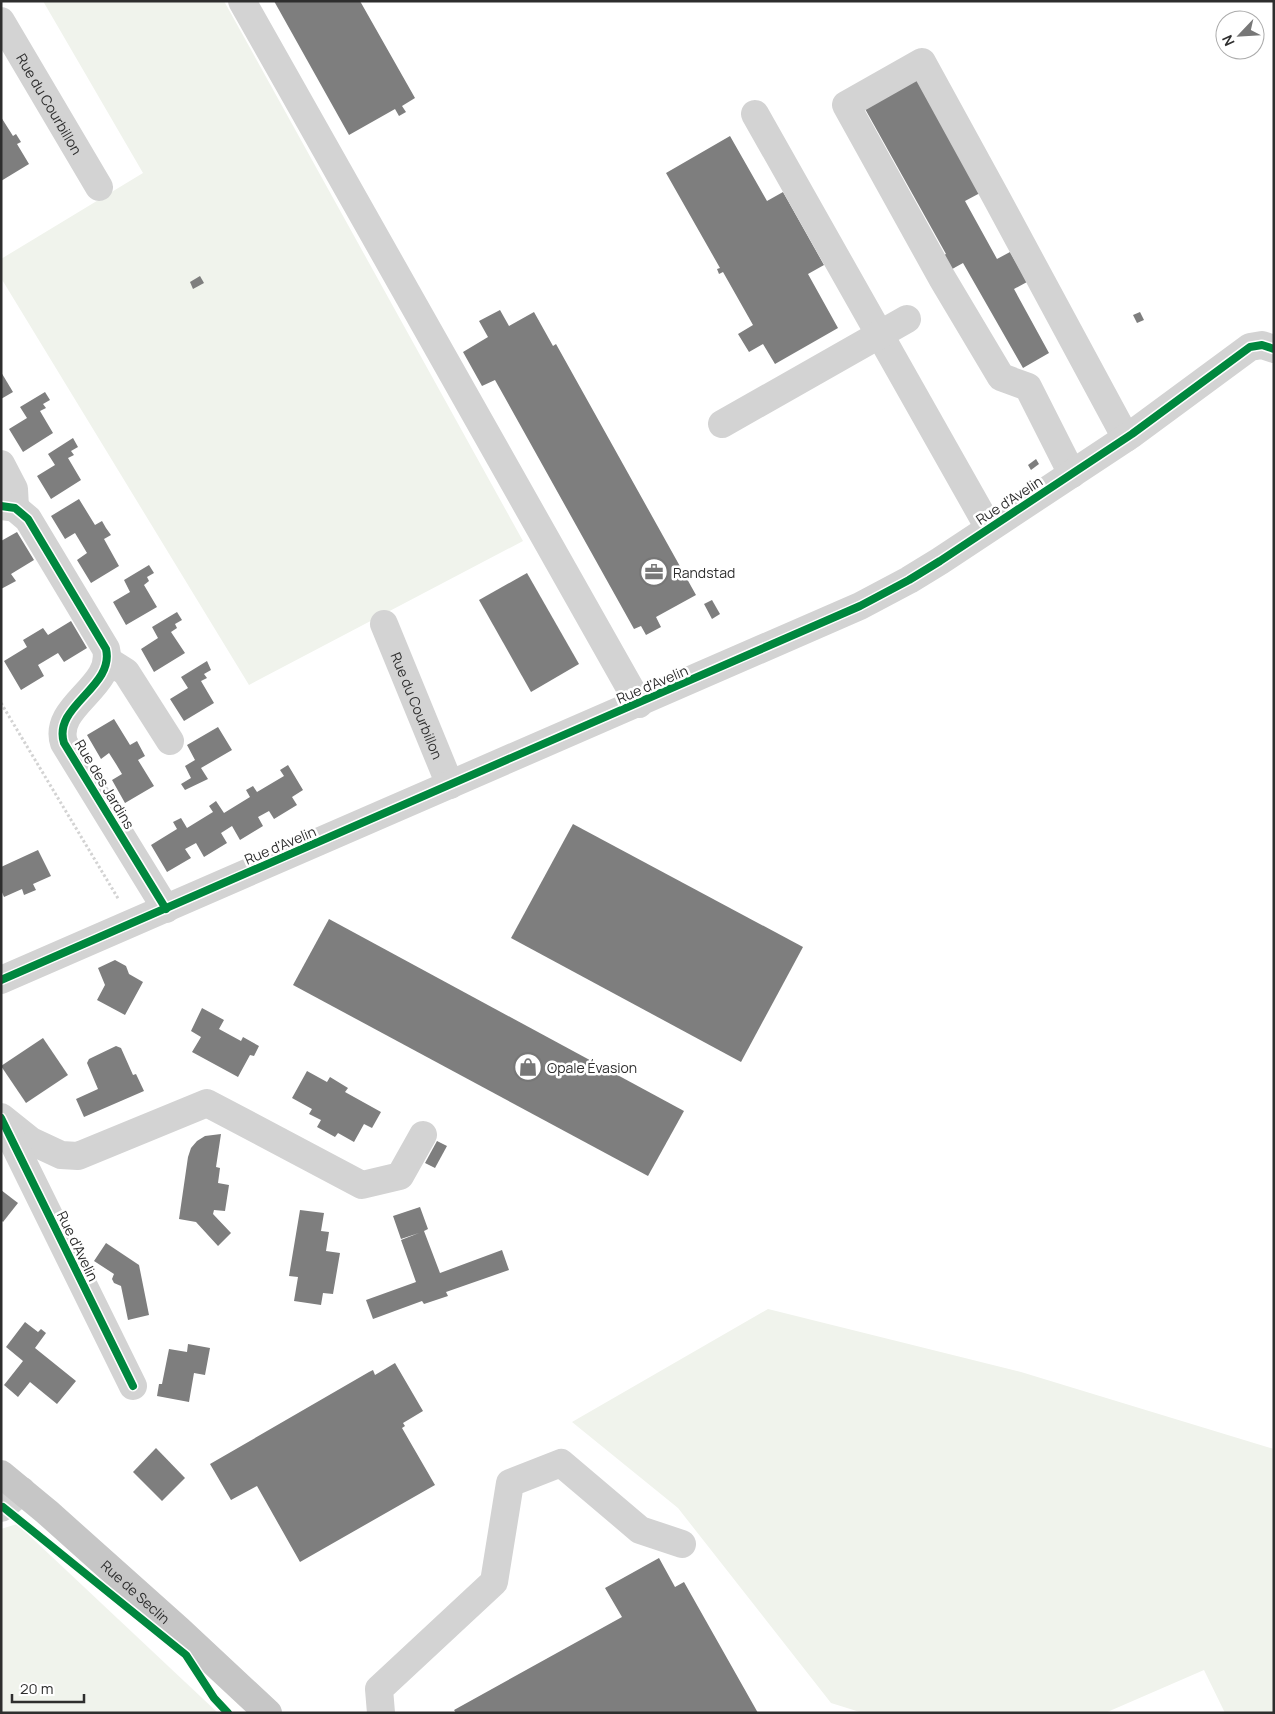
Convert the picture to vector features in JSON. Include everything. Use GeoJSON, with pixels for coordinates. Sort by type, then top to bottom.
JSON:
{"type":"FeatureCollection","features":[{"type":"Feature","properties":{"kind":"main road","name":"Rue de Seclin"},"geometry":{"type":"LineString","coordinates":[[1,1474],[179,1630],[268,1713]]}},
{"type":"Feature","properties":{"kind":"street"},"geometry":{"type":"LineString","coordinates":[[242,1],[639,704]]}},
{"type":"Feature","properties":{"kind":"street","name":"Rue du Courbillon"},"geometry":{"type":"LineString","coordinates":[[1,20],[99,188]]}},
{"type":"Feature","properties":{"kind":"street"},"geometry":{"type":"LineString","coordinates":[[1072,474],[1028,387],[1001,377],[942,278],[846,105],[922,62],[1126,438]]}},
{"type":"Feature","properties":{"kind":"street"},"geometry":{"type":"LineString","coordinates":[[755,114],[989,528]]}},
{"type":"Feature","properties":{"kind":"street"},"geometry":{"type":"LineString","coordinates":[[722,424],[907,319]]}},
{"type":"Feature","properties":{"kind":"street","name":"Rue d'Avelin"},"geometry":{"type":"LineString","coordinates":[[1,980],[639,704],[860,606],[909,580],[1072,474],[1126,438],[1250,348],[1262,345],[1274,349]]}},
{"type":"Feature","properties":{"kind":"street"},"geometry":{"type":"LineString","coordinates":[[1,464],[14,489],[8,507],[28,519],[106,649],[107,660],[126,672],[170,741]]}},
{"type":"Feature","properties":{"kind":"street","name":"Rue du Courbillon"},"geometry":{"type":"LineString","coordinates":[[384,624],[450,785]]}},
{"type":"Feature","properties":{"kind":"street","name":"Rue des Jardins"},"geometry":{"type":"LineString","coordinates":[[107,660],[101,676],[66,720],[62,736],[64,743],[166,909]]}},
{"type":"Feature","properties":{"kind":"street"},"geometry":{"type":"LineString","coordinates":[[1,1118],[32,1141],[61,1154],[78,1156],[207,1104],[362,1184],[400,1176],[423,1135]]}},
{"type":"Feature","properties":{"kind":"street","name":"Rue d'Avelin"},"geometry":{"type":"LineString","coordinates":[[1,1118],[133,1386]]}},
{"type":"Feature","properties":{"kind":"street"},"geometry":{"type":"LineString","coordinates":[[381,1713],[379,1689],[494,1582],[510,1483],[561,1463],[640,1530],[682,1544]]}},
{"type":"Feature","properties":{"kind":"street"},"geometry":{"type":"LineString","coordinates":[[1,1508],[22,1491]]}},
{"type":"Feature","properties":{"kind":"path"},"geometry":{"type":"LineString","coordinates":[[1,703],[133,923]]}},
{"type":"Feature","properties":{"kind":"shaded area"},"geometry":{"type":"Polygon","coordinates":[[[43,1],[224,1],[523,541],[249,685],[1,278],[1,259],[143,173],[43,1]]]}},
{"type":"Feature","properties":{"kind":"shaded area"},"geometry":{"type":"Polygon","coordinates":[[[768,1309],[1021,1372],[1274,1449],[1274,1713],[1225,1713],[1204,1670],[1105,1713],[863,1713],[831,1703],[678,1508],[572,1422],[768,1309]]]}},
{"type":"Feature","properties":{"kind":"shaded area"},"geometry":{"type":"Polygon","coordinates":[[[17,1524],[218,1713],[1,1713],[1,1529],[17,1524]]]}},
{"type":"Feature","properties":{"kind":"building"},"geometry":{"type":"Polygon","coordinates":[[[274,1],[360,1],[415,98],[402,106],[406,112],[399,116],[395,109],[349,135],[274,1]]]}},
{"type":"Feature","properties":{"kind":"building"},"geometry":{"type":"Polygon","coordinates":[[[916,78],[980,193],[965,201],[997,259],[1010,252],[1027,282],[1014,289],[1049,353],[1023,368],[963,263],[945,273],[937,259],[946,254],[864,107],[916,78]]]}},
{"type":"Feature","properties":{"kind":"building"},"geometry":{"type":"Polygon","coordinates":[[[1,117],[13,136],[16,134],[21,142],[17,144],[29,164],[1,181],[1,117]]]}},
{"type":"Feature","properties":{"kind":"building"},"geometry":{"type":"Polygon","coordinates":[[[730,136],[767,201],[783,192],[824,265],[808,274],[838,328],[775,364],[763,344],[749,352],[738,334],[753,325],[723,272],[719,274],[717,269],[720,268],[666,173],[730,136]]]}},
{"type":"Feature","properties":{"kind":"building"},"geometry":{"type":"Polygon","coordinates":[[[200,276],[204,283],[193,289],[190,282],[200,276]]]}},
{"type":"Feature","properties":{"kind":"building"},"geometry":{"type":"Polygon","coordinates":[[[500,310],[509,326],[534,312],[553,346],[556,344],[696,595],[656,617],[661,627],[646,635],[641,626],[634,629],[495,380],[482,386],[463,352],[488,337],[479,321],[500,310]]]}},
{"type":"Feature","properties":{"kind":"building"},"geometry":{"type":"Polygon","coordinates":[[[1140,312],[1144,320],[1137,323],[1133,315],[1140,312]]]}},
{"type":"Feature","properties":{"kind":"building"},"geometry":{"type":"Polygon","coordinates":[[[1,372],[13,392],[1,399],[1,372]]]}},
{"type":"Feature","properties":{"kind":"building"},"geometry":{"type":"Polygon","coordinates":[[[45,392],[50,400],[43,404],[46,408],[40,411],[53,433],[23,452],[9,429],[27,418],[20,407],[45,392]]]}},
{"type":"Feature","properties":{"kind":"building"},"geometry":{"type":"Polygon","coordinates":[[[73,438],[78,447],[71,451],[74,455],[68,458],[81,480],[51,499],[37,476],[55,465],[48,454],[73,438]]]}},
{"type":"Feature","properties":{"kind":"building"},"geometry":{"type":"Polygon","coordinates":[[[1036,459],[1039,464],[1031,470],[1028,465],[1036,459]]]}},
{"type":"Feature","properties":{"kind":"building"},"geometry":{"type":"Polygon","coordinates":[[[79,499],[95,525],[102,521],[111,535],[104,539],[119,566],[91,583],[77,560],[87,553],[75,533],[65,539],[51,516],[79,499]]]}},
{"type":"Feature","properties":{"kind":"building"},"geometry":{"type":"Polygon","coordinates":[[[17,532],[34,560],[11,574],[16,581],[1,589],[1,541],[17,532]]]}},
{"type":"Feature","properties":{"kind":"building"},"geometry":{"type":"Polygon","coordinates":[[[149,565],[154,573],[147,577],[149,581],[144,585],[157,607],[126,625],[113,602],[130,592],[124,580],[149,565]]]}},
{"type":"Feature","properties":{"kind":"building"},"geometry":{"type":"Polygon","coordinates":[[[527,573],[579,664],[531,692],[479,600],[527,573]]]}},
{"type":"Feature","properties":{"kind":"building"},"geometry":{"type":"Polygon","coordinates":[[[712,600],[720,614],[712,619],[704,604],[712,600]]]}},
{"type":"Feature","properties":{"kind":"building"},"geometry":{"type":"Polygon","coordinates":[[[177,612],[182,620],[175,624],[177,628],[171,632],[185,653],[154,672],[141,649],[158,638],[152,627],[177,612]]]}},
{"type":"Feature","properties":{"kind":"building"},"geometry":{"type":"Polygon","coordinates":[[[71,621],[87,648],[64,662],[58,653],[38,665],[44,676],[21,690],[4,661],[27,647],[23,640],[43,628],[48,635],[71,621]]]}},
{"type":"Feature","properties":{"kind":"building"},"geometry":{"type":"Polygon","coordinates":[[[207,661],[211,670],[204,674],[207,678],[201,681],[214,703],[184,721],[170,699],[188,688],[181,677],[207,661]]]}},
{"type":"Feature","properties":{"kind":"building"},"geometry":{"type":"Polygon","coordinates":[[[114,719],[130,745],[137,741],[145,756],[138,760],[154,786],[125,803],[112,780],[122,774],[109,753],[101,759],[87,735],[114,719]]]}},
{"type":"Feature","properties":{"kind":"building"},"geometry":{"type":"Polygon","coordinates":[[[218,727],[232,750],[201,768],[208,779],[185,790],[181,784],[191,778],[185,766],[195,760],[187,745],[218,727]]]}},
{"type":"Feature","properties":{"kind":"building"},"geometry":{"type":"Polygon","coordinates":[[[288,765],[303,790],[292,797],[297,805],[274,819],[269,811],[258,817],[263,826],[240,840],[232,826],[221,833],[227,843],[204,857],[196,843],[185,849],[191,858],[167,872],[151,845],[177,829],[173,822],[181,818],[187,828],[213,812],[209,806],[216,801],[224,813],[250,797],[246,790],[253,786],[257,792],[284,776],[280,770],[288,765]]]}},
{"type":"Feature","properties":{"kind":"building"},"geometry":{"type":"Polygon","coordinates":[[[573,824],[803,947],[741,1062],[511,938],[573,824]]]}},
{"type":"Feature","properties":{"kind":"building"},"geometry":{"type":"Polygon","coordinates":[[[38,850],[51,876],[33,884],[36,890],[24,895],[22,889],[4,897],[1,890],[1,867],[38,850]]]}},
{"type":"Feature","properties":{"kind":"building"},"geometry":{"type":"Polygon","coordinates":[[[329,919],[684,1111],[648,1176],[293,985],[329,919]]]}},
{"type":"Feature","properties":{"kind":"building"},"geometry":{"type":"Polygon","coordinates":[[[115,960],[126,966],[129,974],[143,982],[125,1015],[97,1000],[105,985],[98,968],[115,960]]]}},
{"type":"Feature","properties":{"kind":"building"},"geometry":{"type":"Polygon","coordinates":[[[202,1008],[224,1020],[219,1029],[241,1041],[243,1037],[259,1046],[254,1056],[250,1055],[238,1077],[192,1052],[201,1037],[191,1031],[202,1008]]]}},
{"type":"Feature","properties":{"kind":"building"},"geometry":{"type":"Polygon","coordinates":[[[43,1038],[68,1075],[26,1103],[1,1066],[43,1038]]]}},
{"type":"Feature","properties":{"kind":"building"},"geometry":{"type":"Polygon","coordinates":[[[116,1046],[121,1048],[133,1075],[136,1074],[144,1091],[84,1117],[76,1099],[98,1089],[87,1063],[89,1059],[116,1046]]]}},
{"type":"Feature","properties":{"kind":"building"},"geometry":{"type":"Polygon","coordinates":[[[307,1071],[327,1082],[330,1077],[348,1088],[345,1092],[381,1112],[372,1128],[364,1124],[354,1142],[338,1133],[335,1137],[317,1127],[321,1120],[309,1114],[312,1109],[292,1098],[307,1071]]]}},
{"type":"Feature","properties":{"kind":"building"},"geometry":{"type":"Polygon","coordinates":[[[221,1134],[216,1167],[220,1168],[218,1183],[229,1185],[225,1211],[214,1210],[213,1214],[231,1233],[218,1246],[196,1222],[179,1219],[191,1148],[205,1136],[221,1134]]]}},
{"type":"Feature","properties":{"kind":"building"},"geometry":{"type":"Polygon","coordinates":[[[437,1141],[447,1146],[435,1168],[425,1163],[437,1141]]]}},
{"type":"Feature","properties":{"kind":"building"},"geometry":{"type":"Polygon","coordinates":[[[1,1190],[18,1203],[3,1222],[1,1220],[1,1190]]]}},
{"type":"Feature","properties":{"kind":"building"},"geometry":{"type":"Polygon","coordinates":[[[420,1207],[428,1229],[424,1231],[440,1273],[502,1250],[509,1270],[446,1292],[448,1296],[424,1304],[422,1301],[373,1319],[366,1300],[416,1282],[401,1240],[419,1233],[401,1239],[393,1216],[420,1207]]]}},
{"type":"Feature","properties":{"kind":"building"},"geometry":{"type":"Polygon","coordinates":[[[300,1210],[324,1213],[321,1231],[329,1232],[326,1251],[340,1253],[333,1294],[323,1293],[321,1305],[294,1301],[298,1277],[289,1276],[300,1210]]]}},
{"type":"Feature","properties":{"kind":"building"},"geometry":{"type":"Polygon","coordinates":[[[106,1243],[139,1265],[149,1315],[128,1320],[121,1286],[114,1283],[112,1279],[114,1274],[94,1261],[106,1243]]]}},
{"type":"Feature","properties":{"kind":"building"},"geometry":{"type":"Polygon","coordinates":[[[25,1322],[38,1332],[41,1329],[46,1333],[35,1348],[76,1381],[57,1404],[30,1382],[18,1397],[4,1385],[23,1361],[6,1347],[25,1322]]]}},
{"type":"Feature","properties":{"kind":"building"},"geometry":{"type":"Polygon","coordinates":[[[188,1344],[210,1348],[205,1375],[194,1373],[189,1402],[157,1396],[159,1384],[162,1384],[169,1349],[187,1352],[188,1344]]]}},
{"type":"Feature","properties":{"kind":"building"},"geometry":{"type":"Polygon","coordinates":[[[395,1363],[423,1411],[403,1423],[405,1426],[402,1428],[435,1485],[300,1562],[257,1486],[231,1500],[210,1464],[369,1372],[373,1370],[375,1375],[395,1363]]]}},
{"type":"Feature","properties":{"kind":"building"},"geometry":{"type":"Polygon","coordinates":[[[156,1448],[185,1478],[162,1501],[133,1472],[156,1448]]]}},
{"type":"Feature","properties":{"kind":"building"},"geometry":{"type":"Polygon","coordinates":[[[659,1558],[675,1587],[684,1582],[758,1713],[456,1713],[454,1710],[622,1617],[605,1588],[659,1558]]]}},
{"type":"Feature","properties":{"kind":"cycle path"},"geometry":{"type":"LineString","coordinates":[[1,980],[860,606],[940,561],[1132,434],[1250,347],[1262,345],[1274,349]]}},
{"type":"Feature","properties":{"kind":"cycle path"},"geometry":{"type":"LineString","coordinates":[[1,506],[15,508],[28,519],[106,649],[106,662],[102,675],[74,707],[67,718],[63,730],[64,743],[166,909]]}},
{"type":"Feature","properties":{"kind":"cycle path"},"geometry":{"type":"LineString","coordinates":[[1,1118],[133,1386]]}},
{"type":"Feature","properties":{"kind":"cycle path"},"geometry":{"type":"LineString","coordinates":[[3,1507],[186,1655],[214,1698],[228,1713]]}},
{"type":"Feature","properties":{"kind":"place","name":"Randstad"},"geometry":{"type":"Point","coordinates":[654,572]}},
{"type":"Feature","properties":{"kind":"place","name":"Opale Évasion"},"geometry":{"type":"Point","coordinates":[528,1067]}}]}
